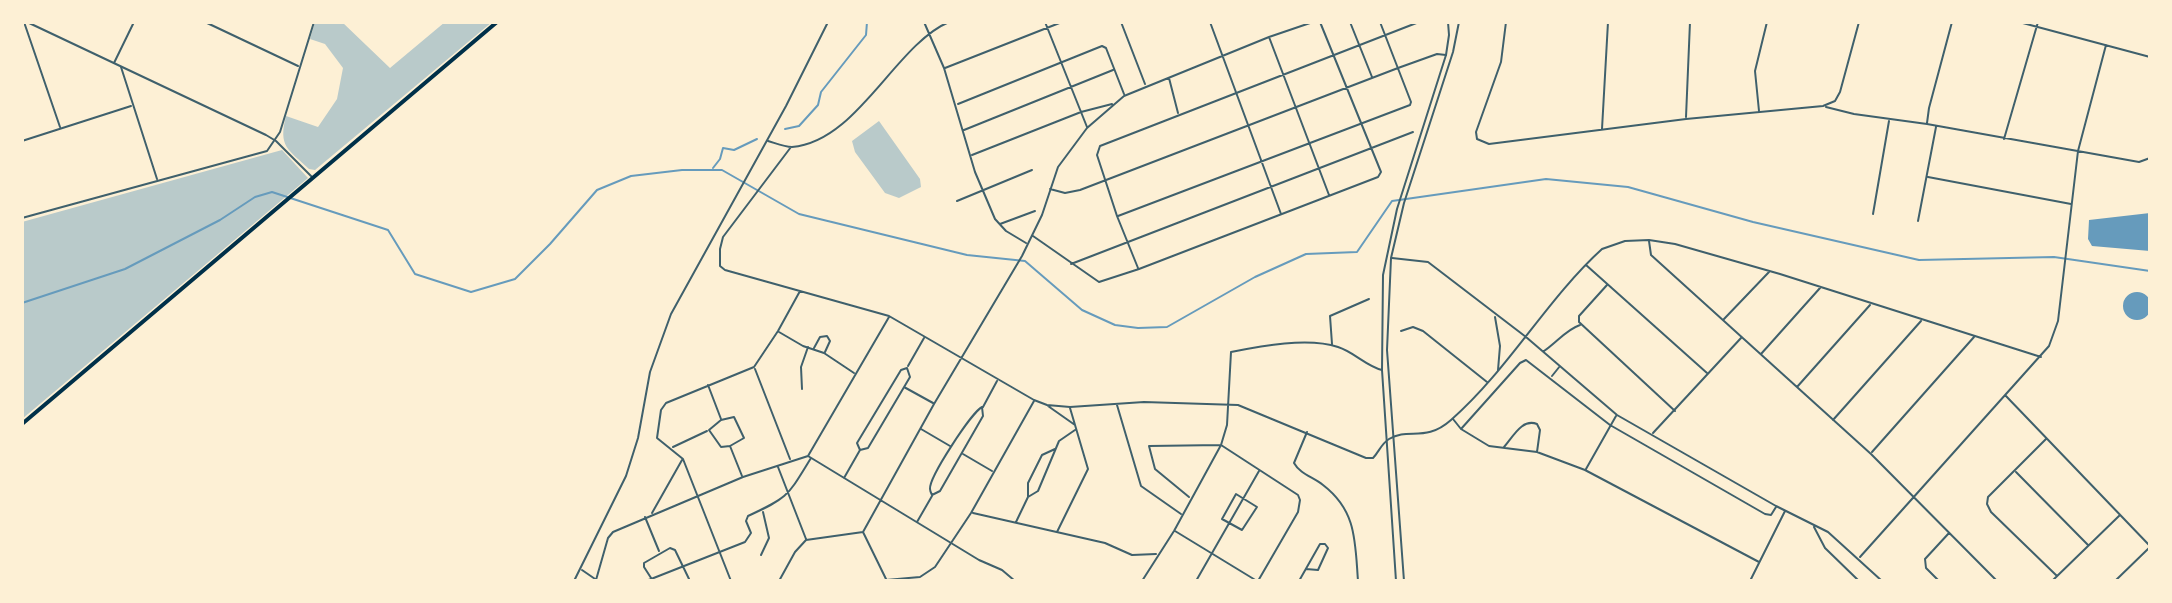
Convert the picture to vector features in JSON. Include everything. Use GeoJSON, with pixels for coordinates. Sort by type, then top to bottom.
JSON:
{"type":"FeatureCollection","features":[{"type":"Feature","properties":{"kind":"highway"},"geometry":{"type":"LineString","coordinates":[[22,424],[497,22]]}},
{"type":"Feature","properties":{"kind":"street"},"geometry":{"type":"LineString","coordinates":[[26,22],[276,141],[313,178]]}},
{"type":"Feature","properties":{"kind":"street"},"geometry":{"type":"LineString","coordinates":[[26,22],[61,128]]}},
{"type":"Feature","properties":{"kind":"street"},"geometry":{"type":"LineString","coordinates":[[114,63],[134,22]]}},
{"type":"Feature","properties":{"kind":"street"},"geometry":{"type":"LineString","coordinates":[[205,22],[299,66]]}},
{"type":"Feature","properties":{"kind":"street"},"geometry":{"type":"LineString","coordinates":[[22,218],[262,153],[276,141],[314,22]]}},
{"type":"Feature","properties":{"kind":"street"},"geometry":{"type":"LineString","coordinates":[[574,581],[629,466],[660,339],[828,22]]}},
{"type":"Feature","properties":{"kind":"street"},"geometry":{"type":"LineString","coordinates":[[924,22],[944,68],[982,190],[999,225],[1027,244]]}},
{"type":"Feature","properties":{"kind":"street"},"geometry":{"type":"LineString","coordinates":[[767,140],[791,147],[817,139],[849,116],[928,32],[949,22]]}},
{"type":"Feature","properties":{"kind":"street"},"geometry":{"type":"LineString","coordinates":[[1045,22],[1087,128]]}},
{"type":"Feature","properties":{"kind":"street"},"geometry":{"type":"LineString","coordinates":[[944,68],[1062,22]]}},
{"type":"Feature","properties":{"kind":"street"},"geometry":{"type":"LineString","coordinates":[[1121,22],[1146,87]]}},
{"type":"Feature","properties":{"kind":"street"},"geometry":{"type":"LineString","coordinates":[[1210,22],[1281,215]]}},
{"type":"Feature","properties":{"kind":"street"},"geometry":{"type":"LineString","coordinates":[[863,532],[1022,256],[1064,157],[1087,128],[1124,96],[1313,22]]}},
{"type":"Feature","properties":{"kind":"street"},"geometry":{"type":"LineString","coordinates":[[1032,235],[1099,282],[1381,175],[1363,122],[1320,22]]}},
{"type":"Feature","properties":{"kind":"street"},"geometry":{"type":"LineString","coordinates":[[1350,22],[1372,79]]}},
{"type":"Feature","properties":{"kind":"street"},"geometry":{"type":"LineString","coordinates":[[1117,216],[1411,103],[1380,22]]}},
{"type":"Feature","properties":{"kind":"street"},"geometry":{"type":"LineString","coordinates":[[1139,269],[1097,155],[1105,142],[1419,22]]}},
{"type":"Feature","properties":{"kind":"street"},"geometry":{"type":"LineString","coordinates":[[1396,581],[1380,323],[1383,275],[1397,209],[1446,55],[1448,22]]}},
{"type":"Feature","properties":{"kind":"street"},"geometry":{"type":"LineString","coordinates":[[1404,581],[1387,350],[1391,258],[1404,203],[1450,62],[1459,22]]}},
{"type":"Feature","properties":{"kind":"street"},"geometry":{"type":"LineString","coordinates":[[1506,22],[1501,62],[1476,132],[1477,139],[1483,143],[1496,144],[1686,119],[1823,106],[1835,101],[1840,92],[1859,22]]}},
{"type":"Feature","properties":{"kind":"street"},"geometry":{"type":"LineString","coordinates":[[1602,130],[1608,22]]}},
{"type":"Feature","properties":{"kind":"street"},"geometry":{"type":"LineString","coordinates":[[1686,119],[1690,22]]}},
{"type":"Feature","properties":{"kind":"street"},"geometry":{"type":"LineString","coordinates":[[1759,111],[1755,71],[1767,22]]}},
{"type":"Feature","properties":{"kind":"street"},"geometry":{"type":"LineString","coordinates":[[1927,124],[1952,22]]}},
{"type":"Feature","properties":{"kind":"street"},"geometry":{"type":"LineString","coordinates":[[2019,22],[2150,57]]}},
{"type":"Feature","properties":{"kind":"street"},"geometry":{"type":"LineString","coordinates":[[2004,139],[2038,22]]}},
{"type":"Feature","properties":{"kind":"street"},"geometry":{"type":"LineString","coordinates":[[1269,37],[1329,197]]}},
{"type":"Feature","properties":{"kind":"street"},"geometry":{"type":"LineString","coordinates":[[1859,558],[2049,346],[2058,321],[2078,151],[2106,45]]}},
{"type":"Feature","properties":{"kind":"street"},"geometry":{"type":"LineString","coordinates":[[956,104],[1102,46],[1106,48],[1124,96]]}},
{"type":"Feature","properties":{"kind":"street"},"geometry":{"type":"LineString","coordinates":[[1049,188],[1070,193],[1106,181],[1398,68],[1437,54],[1446,55]]}},
{"type":"Feature","properties":{"kind":"street"},"geometry":{"type":"LineString","coordinates":[[121,66],[157,181]]}},
{"type":"Feature","properties":{"kind":"street"},"geometry":{"type":"LineString","coordinates":[[964,130],[1114,70]]}},
{"type":"Feature","properties":{"kind":"street"},"geometry":{"type":"LineString","coordinates":[[1169,78],[1178,114]]}},
{"type":"Feature","properties":{"kind":"street"},"geometry":{"type":"LineString","coordinates":[[971,156],[1081,112],[1114,103]]}},
{"type":"Feature","properties":{"kind":"street"},"geometry":{"type":"LineString","coordinates":[[22,141],[132,105]]}},
{"type":"Feature","properties":{"kind":"street"},"geometry":{"type":"LineString","coordinates":[[1823,106],[2139,162],[2150,158]]}},
{"type":"Feature","properties":{"kind":"street"},"geometry":{"type":"LineString","coordinates":[[1873,214],[1889,119]]}},
{"type":"Feature","properties":{"kind":"street"},"geometry":{"type":"LineString","coordinates":[[1918,221],[1936,126]]}},
{"type":"Feature","properties":{"kind":"street"},"geometry":{"type":"LineString","coordinates":[[1071,264],[1413,132]]}},
{"type":"Feature","properties":{"kind":"street"},"geometry":{"type":"LineString","coordinates":[[791,147],[723,237],[719,264],[725,270],[889,316],[1047,405],[1228,404],[1249,408],[1366,458],[1373,458],[1386,441],[1394,437],[1431,433],[1453,419],[1498,372],[1586,265],[1609,244],[1649,240],[1675,244],[1769,271],[2041,357]]}},
{"type":"Feature","properties":{"kind":"street"},"geometry":{"type":"LineString","coordinates":[[957,201],[1032,170]]}},
{"type":"Feature","properties":{"kind":"street"},"geometry":{"type":"LineString","coordinates":[[1928,177],[2072,204]]}},
{"type":"Feature","properties":{"kind":"street"},"geometry":{"type":"LineString","coordinates":[[999,225],[1035,211]]}},
{"type":"Feature","properties":{"kind":"street"},"geometry":{"type":"LineString","coordinates":[[1649,240],[1651,255],[1871,454],[1997,581]]}},
{"type":"Feature","properties":{"kind":"street"},"geometry":{"type":"LineString","coordinates":[[1391,258],[1428,262],[1526,337],[1617,415],[1838,539],[1882,581]]}},
{"type":"Feature","properties":{"kind":"street"},"geometry":{"type":"LineString","coordinates":[[1586,265],[1707,373]]}},
{"type":"Feature","properties":{"kind":"street"},"geometry":{"type":"LineString","coordinates":[[1723,321],[1769,271]]}},
{"type":"Feature","properties":{"kind":"street"},"geometry":{"type":"LineString","coordinates":[[1607,285],[1579,316],[1581,325],[1675,411]]}},
{"type":"Feature","properties":{"kind":"street"},"geometry":{"type":"LineString","coordinates":[[1761,354],[1821,287]]}},
{"type":"Feature","properties":{"kind":"street"},"geometry":{"type":"LineString","coordinates":[[731,581],[683,459],[672,447],[657,438],[662,407],[754,367],[800,291]]}},
{"type":"Feature","properties":{"kind":"street"},"geometry":{"type":"LineString","coordinates":[[1332,345],[1330,316],[1369,299]]}},
{"type":"Feature","properties":{"kind":"street"},"geometry":{"type":"LineString","coordinates":[[1797,387],[1871,304]]}},
{"type":"Feature","properties":{"kind":"street"},"geometry":{"type":"LineString","coordinates":[[1495,314],[1500,346],[1498,372]]}},
{"type":"Feature","properties":{"kind":"street"},"geometry":{"type":"LineString","coordinates":[[646,581],[748,539],[751,533],[746,518],[788,495],[889,316]]}},
{"type":"Feature","properties":{"kind":"street"},"geometry":{"type":"LineString","coordinates":[[1833,420],[1922,320]]}},
{"type":"Feature","properties":{"kind":"street"},"geometry":{"type":"LineString","coordinates":[[1543,352],[1581,325]]}},
{"type":"Feature","properties":{"kind":"street"},"geometry":{"type":"LineString","coordinates":[[1401,331],[1413,327],[1423,331],[1488,383]]}},
{"type":"Feature","properties":{"kind":"street"},"geometry":{"type":"LineString","coordinates":[[778,331],[824,353],[855,374]]}},
{"type":"Feature","properties":{"kind":"street"},"geometry":{"type":"LineString","coordinates":[[814,348],[820,337],[827,336],[830,341],[824,353]]}},
{"type":"Feature","properties":{"kind":"street"},"geometry":{"type":"LineString","coordinates":[[1871,454],[1975,336]]}},
{"type":"Feature","properties":{"kind":"street"},"geometry":{"type":"LineString","coordinates":[[1651,435],[1741,337]]}},
{"type":"Feature","properties":{"kind":"street"},"geometry":{"type":"LineString","coordinates":[[860,450],[857,443],[924,338]]}},
{"type":"Feature","properties":{"kind":"street"},"geometry":{"type":"LineString","coordinates":[[1142,581],[1174,531],[1221,445],[1227,425],[1231,352],[1282,344],[1332,345],[1382,370]]}},
{"type":"Feature","properties":{"kind":"street"},"geometry":{"type":"LineString","coordinates":[[802,389],[801,367],[808,347]]}},
{"type":"Feature","properties":{"kind":"street"},"geometry":{"type":"LineString","coordinates":[[1461,429],[1523,361],[1551,377],[1610,425],[1765,514],[1771,515],[1776,506]]}},
{"type":"Feature","properties":{"kind":"street"},"geometry":{"type":"LineString","coordinates":[[1551,377],[1560,366]]}},
{"type":"Feature","properties":{"kind":"street"},"geometry":{"type":"LineString","coordinates":[[754,367],[790,461]]}},
{"type":"Feature","properties":{"kind":"street"},"geometry":{"type":"LineString","coordinates":[[844,479],[860,450],[868,448],[904,387],[911,374],[907,368]]}},
{"type":"Feature","properties":{"kind":"street"},"geometry":{"type":"LineString","coordinates":[[932,495],[930,485],[975,411],[982,407],[998,380]]}},
{"type":"Feature","properties":{"kind":"street"},"geometry":{"type":"LineString","coordinates":[[708,385],[721,420]]}},
{"type":"Feature","properties":{"kind":"street"},"geometry":{"type":"LineString","coordinates":[[904,387],[934,404]]}},
{"type":"Feature","properties":{"kind":"street"},"geometry":{"type":"LineString","coordinates":[[2004,394],[2150,546],[2115,581]]}},
{"type":"Feature","properties":{"kind":"street"},"geometry":{"type":"LineString","coordinates":[[863,532],[886,581],[926,574],[952,543],[971,513],[1034,400]]}},
{"type":"Feature","properties":{"kind":"street"},"geometry":{"type":"LineString","coordinates":[[1117,404],[1141,486],[1182,514]]}},
{"type":"Feature","properties":{"kind":"street"},"geometry":{"type":"LineString","coordinates":[[1047,405],[1075,428]]}},
{"type":"Feature","properties":{"kind":"street"},"geometry":{"type":"LineString","coordinates":[[917,523],[932,495],[940,491],[983,416],[982,407]]}},
{"type":"Feature","properties":{"kind":"street"},"geometry":{"type":"LineString","coordinates":[[1056,532],[1088,469],[1070,407]]}},
{"type":"Feature","properties":{"kind":"street"},"geometry":{"type":"LineString","coordinates":[[1585,470],[1617,415]]}},
{"type":"Feature","properties":{"kind":"street"},"geometry":{"type":"LineString","coordinates":[[672,447],[709,430],[721,420],[735,417],[744,436],[741,441],[721,447],[709,430]]}},
{"type":"Feature","properties":{"kind":"street"},"geometry":{"type":"LineString","coordinates":[[1453,419],[1461,429],[1489,446],[1537,452],[1585,470],[1759,562]]}},
{"type":"Feature","properties":{"kind":"street"},"geometry":{"type":"LineString","coordinates":[[1503,448],[1524,424],[1531,422],[1537,424],[1540,430],[1537,452]]}},
{"type":"Feature","properties":{"kind":"street"},"geometry":{"type":"LineString","coordinates":[[1028,497],[1038,491],[1061,439],[1075,428]]}},
{"type":"Feature","properties":{"kind":"street"},"geometry":{"type":"LineString","coordinates":[[920,429],[952,448]]}},
{"type":"Feature","properties":{"kind":"street"},"geometry":{"type":"LineString","coordinates":[[1307,432],[1294,463],[1333,494],[1351,518],[1358,581]]}},
{"type":"Feature","properties":{"kind":"street"},"geometry":{"type":"LineString","coordinates":[[2046,438],[1988,497],[1988,508],[2057,576]]}},
{"type":"Feature","properties":{"kind":"street"},"geometry":{"type":"LineString","coordinates":[[1174,531],[1258,581],[1298,512],[1300,500],[1298,495],[1221,445],[1149,446],[1155,469],[1191,498]]}},
{"type":"Feature","properties":{"kind":"street"},"geometry":{"type":"LineString","coordinates":[[730,446],[743,477]]}},
{"type":"Feature","properties":{"kind":"street"},"geometry":{"type":"LineString","coordinates":[[1015,523],[1028,497],[1028,483],[1042,455],[1055,449]]}},
{"type":"Feature","properties":{"kind":"street"},"geometry":{"type":"LineString","coordinates":[[962,453],[993,472]]}},
{"type":"Feature","properties":{"kind":"street"},"geometry":{"type":"LineString","coordinates":[[581,569],[597,580],[610,535],[645,517],[743,477],[810,457],[979,560],[1006,572],[1015,581]]}},
{"type":"Feature","properties":{"kind":"street"},"geometry":{"type":"LineString","coordinates":[[652,514],[683,459]]}},
{"type":"Feature","properties":{"kind":"street"},"geometry":{"type":"LineString","coordinates":[[778,465],[806,540]]}},
{"type":"Feature","properties":{"kind":"street"},"geometry":{"type":"LineString","coordinates":[[1196,581],[1260,470]]}},
{"type":"Feature","properties":{"kind":"street"},"geometry":{"type":"LineString","coordinates":[[2014,470],[2088,545]]}},
{"type":"Feature","properties":{"kind":"street"},"geometry":{"type":"LineString","coordinates":[[1236,494],[1245,498],[1257,507],[1244,529],[1222,519],[1236,494]]}},
{"type":"Feature","properties":{"kind":"street"},"geometry":{"type":"LineString","coordinates":[[1750,581],[1786,510]]}},
{"type":"Feature","properties":{"kind":"street"},"geometry":{"type":"LineString","coordinates":[[761,555],[769,538],[763,511]]}},
{"type":"Feature","properties":{"kind":"street"},"geometry":{"type":"LineString","coordinates":[[971,513],[1105,543],[1132,555],[1158,554]]}},
{"type":"Feature","properties":{"kind":"street"},"geometry":{"type":"LineString","coordinates":[[2052,581],[2120,515]]}},
{"type":"Feature","properties":{"kind":"street"},"geometry":{"type":"LineString","coordinates":[[645,517],[659,552]]}},
{"type":"Feature","properties":{"kind":"street"},"geometry":{"type":"LineString","coordinates":[[1812,524],[1825,548],[1859,581]]}},
{"type":"Feature","properties":{"kind":"street"},"geometry":{"type":"LineString","coordinates":[[779,581],[795,552],[806,540],[863,532]]}},
{"type":"Feature","properties":{"kind":"street"},"geometry":{"type":"LineString","coordinates":[[1939,581],[1926,568],[1925,559],[1949,533]]}},
{"type":"Feature","properties":{"kind":"street"},"geometry":{"type":"LineString","coordinates":[[1299,581],[1320,544],[1325,544],[1328,548],[1318,570],[1306,569]]}},
{"type":"Feature","properties":{"kind":"street"},"geometry":{"type":"LineString","coordinates":[[652,579],[644,563],[659,552],[674,549],[690,581]]}},
{"type":"Feature","properties":{"kind":"shaded area"},"geometry":{"type":"Polygon","coordinates":[[[315,22],[342,22],[390,68],[445,22],[492,22],[315,170],[309,169],[290,152],[283,135],[286,116],[318,127],[337,99],[343,68],[325,44],[310,39],[315,22]]]}},
{"type":"Feature","properties":{"kind":"shaded area"},"geometry":{"type":"Polygon","coordinates":[[[879,121],[920,179],[921,187],[899,198],[885,193],[855,152],[852,141],[879,121]]]}},
{"type":"Feature","properties":{"kind":"shaded area"},"geometry":{"type":"Polygon","coordinates":[[[282,150],[308,178],[22,419],[22,222],[282,150]]]}},
{"type":"Feature","properties":{"kind":"water"},"geometry":{"type":"Polygon","coordinates":[[[2150,213],[2150,251],[2092,246],[2088,239],[2089,220],[2150,213]]]}},
{"type":"Feature","properties":{"kind":"water"},"geometry":{"type":"Polygon","coordinates":[[[2137,292],[2147,296],[2151,306],[2147,316],[2137,320],[2127,316],[2123,306],[2127,296],[2137,292]]]}},
{"type":"Feature","properties":{"kind":"waterway"},"geometry":{"type":"LineString","coordinates":[[785,129],[799,126],[818,105],[821,92],[866,35],[867,22]]}},
{"type":"Feature","properties":{"kind":"waterway"},"geometry":{"type":"LineString","coordinates":[[713,168],[723,148],[734,150],[757,139]]}},
{"type":"Feature","properties":{"kind":"waterway"},"geometry":{"type":"LineString","coordinates":[[22,303],[125,269],[220,220],[255,197],[272,192],[388,230],[415,274],[471,292],[515,279],[597,190],[631,176],[682,170],[722,170],[799,214],[967,255],[1025,261],[1082,310],[1115,325],[1138,328],[1167,327],[1255,277],[1306,254],[1357,252],[1392,201],[1546,179],[1628,187],[1753,222],[1919,260],[2054,257],[2150,271]]}}]}
